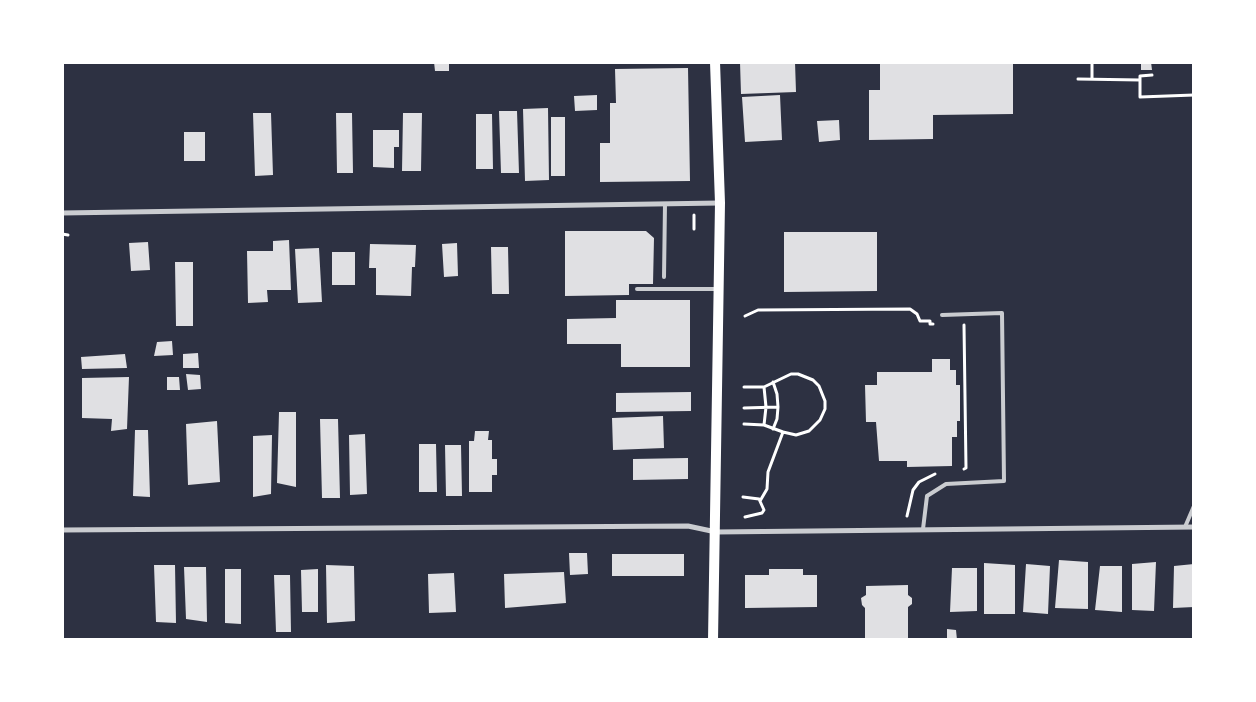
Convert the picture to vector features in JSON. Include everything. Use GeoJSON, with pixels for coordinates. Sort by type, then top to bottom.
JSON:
{"type":"FeatureCollection","features":[{"type":"Feature","properties":{"kind":"main road"},"geometry":{"type":"LineString","coordinates":[[713,640],[720,203],[715,62]]}},
{"type":"Feature","properties":{"kind":"street"},"geometry":{"type":"LineString","coordinates":[[62,213],[720,203]]}},
{"type":"Feature","properties":{"kind":"street"},"geometry":{"type":"LineString","coordinates":[[62,530],[688,526],[716,532],[1194,526]]}},
{"type":"Feature","properties":{"kind":"lane"},"geometry":{"type":"LineString","coordinates":[[664,276],[665,204]]}},
{"type":"Feature","properties":{"kind":"lane"},"geometry":{"type":"LineString","coordinates":[[637,289],[719,289]]}},
{"type":"Feature","properties":{"kind":"lane"},"geometry":{"type":"LineString","coordinates":[[923,529],[927,496],[946,484],[1004,481],[1002,313],[942,315]]}},
{"type":"Feature","properties":{"kind":"lane"},"geometry":{"type":"LineString","coordinates":[[1185,527],[1194,506]]}},
{"type":"Feature","properties":{"kind":"path"},"geometry":{"type":"LineString","coordinates":[[1092,62],[1092,79]]}},
{"type":"Feature","properties":{"kind":"path"},"geometry":{"type":"LineString","coordinates":[[1147,70],[1147,76]]}},
{"type":"Feature","properties":{"kind":"path"},"geometry":{"type":"LineString","coordinates":[[1152,76],[1140,76],[1140,97],[1194,95]]}},
{"type":"Feature","properties":{"kind":"path"},"geometry":{"type":"LineString","coordinates":[[1078,79],[1140,80]]}},
{"type":"Feature","properties":{"kind":"path"},"geometry":{"type":"LineString","coordinates":[[62,234],[68,235]]}},
{"type":"Feature","properties":{"kind":"path"},"geometry":{"type":"LineString","coordinates":[[745,316],[758,310],[910,309],[917,314],[920,321],[938,324]]}},
{"type":"Feature","properties":{"kind":"path"},"geometry":{"type":"LineString","coordinates":[[956,323],[964,323],[966,468],[959,469]]}},
{"type":"Feature","properties":{"kind":"path"},"geometry":{"type":"LineString","coordinates":[[744,387],[764,386],[798,374],[813,380],[823,395],[824,409],[820,420],[809,431],[796,435],[764,425],[744,424]]}},
{"type":"Feature","properties":{"kind":"path"},"geometry":{"type":"LineString","coordinates":[[773,382],[777,394],[778,407],[777,419],[773,429]]}},
{"type":"Feature","properties":{"kind":"path"},"geometry":{"type":"LineString","coordinates":[[764,386],[766,407],[764,425]]}},
{"type":"Feature","properties":{"kind":"path"},"geometry":{"type":"LineString","coordinates":[[744,408],[778,407]]}},
{"type":"Feature","properties":{"kind":"path"},"geometry":{"type":"LineString","coordinates":[[760,501],[767,490],[768,472],[783,432]]}},
{"type":"Feature","properties":{"kind":"path"},"geometry":{"type":"LineString","coordinates":[[900,516],[909,516],[914,490],[919,482],[937,474]]}},
{"type":"Feature","properties":{"kind":"path"},"geometry":{"type":"LineString","coordinates":[[743,497],[760,501]]}},
{"type":"Feature","properties":{"kind":"path"},"geometry":{"type":"LineString","coordinates":[[743,517],[762,513],[764,510],[760,501]]}},
{"type":"Feature","properties":{"kind":"path"},"geometry":{"type":"LineString","coordinates":[[752,516],[769,518]]}},
{"type":"Feature","properties":{"kind":"building"},"geometry":{"type":"Polygon","coordinates":[[[434,62],[449,62],[449,71],[435,71],[434,62]]]}},
{"type":"Feature","properties":{"kind":"building"},"geometry":{"type":"Polygon","coordinates":[[[740,62],[795,62],[796,92],[741,94],[740,62]]]}},
{"type":"Feature","properties":{"kind":"building"},"geometry":{"type":"Polygon","coordinates":[[[880,62],[1013,62],[1013,114],[933,115],[933,139],[869,140],[869,90],[880,90],[880,62]]]}},
{"type":"Feature","properties":{"kind":"building"},"geometry":{"type":"Polygon","coordinates":[[[1141,62],[1151,62],[1152,70],[1141,70],[1141,62]]]}},
{"type":"Feature","properties":{"kind":"building"},"geometry":{"type":"Polygon","coordinates":[[[688,68],[690,181],[600,182],[600,143],[610,143],[610,103],[616,103],[615,69],[688,68]]]}},
{"type":"Feature","properties":{"kind":"building"},"geometry":{"type":"Polygon","coordinates":[[[597,95],[597,110],[575,111],[574,96],[597,95]]]}},
{"type":"Feature","properties":{"kind":"building"},"geometry":{"type":"Polygon","coordinates":[[[780,95],[782,140],[745,142],[742,97],[780,95]]]}},
{"type":"Feature","properties":{"kind":"building"},"geometry":{"type":"Polygon","coordinates":[[[548,108],[549,180],[525,181],[523,109],[548,108]]]}},
{"type":"Feature","properties":{"kind":"building"},"geometry":{"type":"Polygon","coordinates":[[[499,111],[517,111],[519,173],[501,173],[499,111]]]}},
{"type":"Feature","properties":{"kind":"building"},"geometry":{"type":"Polygon","coordinates":[[[253,113],[271,113],[273,175],[255,176],[253,113]]]}},
{"type":"Feature","properties":{"kind":"building"},"geometry":{"type":"Polygon","coordinates":[[[336,113],[352,113],[353,173],[337,173],[336,113]]]}},
{"type":"Feature","properties":{"kind":"building"},"geometry":{"type":"Polygon","coordinates":[[[403,113],[422,113],[421,171],[402,171],[403,113]]]}},
{"type":"Feature","properties":{"kind":"building"},"geometry":{"type":"Polygon","coordinates":[[[476,114],[492,114],[493,169],[476,169],[476,114]]]}},
{"type":"Feature","properties":{"kind":"building"},"geometry":{"type":"Polygon","coordinates":[[[551,117],[565,117],[565,176],[551,176],[551,117]]]}},
{"type":"Feature","properties":{"kind":"building"},"geometry":{"type":"Polygon","coordinates":[[[839,120],[840,140],[819,142],[817,121],[839,120]]]}},
{"type":"Feature","properties":{"kind":"building"},"geometry":{"type":"Polygon","coordinates":[[[373,130],[399,130],[399,147],[394,147],[394,168],[373,167],[373,130]]]}},
{"type":"Feature","properties":{"kind":"building"},"geometry":{"type":"Polygon","coordinates":[[[184,132],[205,132],[205,161],[184,161],[184,132]]]}},
{"type":"Feature","properties":{"kind":"building"},"geometry":{"type":"Polygon","coordinates":[[[565,231],[646,231],[654,238],[653,284],[629,284],[629,295],[565,296],[565,231]]]}},
{"type":"Feature","properties":{"kind":"building"},"geometry":{"type":"Polygon","coordinates":[[[784,232],[877,232],[877,291],[784,292],[784,232]]]}},
{"type":"Feature","properties":{"kind":"building"},"geometry":{"type":"Polygon","coordinates":[[[289,240],[291,290],[267,290],[268,302],[248,303],[247,251],[273,251],[273,241],[289,240]]]}},
{"type":"Feature","properties":{"kind":"building"},"geometry":{"type":"Polygon","coordinates":[[[148,242],[150,270],[131,271],[129,243],[148,242]]]}},
{"type":"Feature","properties":{"kind":"building"},"geometry":{"type":"Polygon","coordinates":[[[457,243],[458,276],[444,277],[442,244],[457,243]]]}},
{"type":"Feature","properties":{"kind":"building"},"geometry":{"type":"Polygon","coordinates":[[[370,244],[416,245],[415,267],[412,267],[411,296],[376,295],[376,268],[369,268],[370,244]]]}},
{"type":"Feature","properties":{"kind":"building"},"geometry":{"type":"Polygon","coordinates":[[[491,247],[508,247],[509,294],[492,294],[491,247]]]}},
{"type":"Feature","properties":{"kind":"building"},"geometry":{"type":"Polygon","coordinates":[[[319,248],[322,302],[298,303],[295,249],[319,248]]]}},
{"type":"Feature","properties":{"kind":"building"},"geometry":{"type":"Polygon","coordinates":[[[332,252],[355,252],[355,285],[332,285],[332,252]]]}},
{"type":"Feature","properties":{"kind":"building"},"geometry":{"type":"Polygon","coordinates":[[[175,262],[193,262],[193,326],[176,326],[175,262]]]}},
{"type":"Feature","properties":{"kind":"building"},"geometry":{"type":"Polygon","coordinates":[[[616,300],[690,300],[690,367],[621,367],[621,344],[567,344],[567,319],[616,318],[616,300]]]}},
{"type":"Feature","properties":{"kind":"building"},"geometry":{"type":"Polygon","coordinates":[[[172,341],[173,355],[154,356],[157,342],[172,341]]]}},
{"type":"Feature","properties":{"kind":"building"},"geometry":{"type":"Polygon","coordinates":[[[198,353],[199,368],[183,368],[183,354],[198,353]]]}},
{"type":"Feature","properties":{"kind":"building"},"geometry":{"type":"Polygon","coordinates":[[[125,354],[127,368],[82,369],[81,357],[125,354]]]}},
{"type":"Feature","properties":{"kind":"building"},"geometry":{"type":"Polygon","coordinates":[[[932,359],[950,359],[950,370],[956,370],[956,385],[960,385],[960,421],[957,421],[957,437],[952,437],[952,466],[907,467],[907,461],[879,461],[876,422],[866,422],[865,385],[877,385],[877,372],[932,372],[932,359]]]}},
{"type":"Feature","properties":{"kind":"building"},"geometry":{"type":"Polygon","coordinates":[[[186,374],[200,375],[201,389],[188,390],[186,374]]]}},
{"type":"Feature","properties":{"kind":"building"},"geometry":{"type":"Polygon","coordinates":[[[129,377],[127,429],[111,431],[112,419],[82,418],[82,378],[129,377]]]}},
{"type":"Feature","properties":{"kind":"building"},"geometry":{"type":"Polygon","coordinates":[[[167,377],[179,377],[180,390],[167,390],[167,377]]]}},
{"type":"Feature","properties":{"kind":"building"},"geometry":{"type":"Polygon","coordinates":[[[691,392],[691,411],[616,412],[616,393],[691,392]]]}},
{"type":"Feature","properties":{"kind":"building"},"geometry":{"type":"Polygon","coordinates":[[[279,412],[296,412],[296,487],[277,483],[279,412]]]}},
{"type":"Feature","properties":{"kind":"building"},"geometry":{"type":"Polygon","coordinates":[[[663,416],[664,448],[613,450],[612,418],[663,416]]]}},
{"type":"Feature","properties":{"kind":"building"},"geometry":{"type":"Polygon","coordinates":[[[320,419],[338,419],[340,498],[322,498],[320,419]]]}},
{"type":"Feature","properties":{"kind":"building"},"geometry":{"type":"Polygon","coordinates":[[[217,421],[220,482],[188,485],[186,424],[217,421]]]}},
{"type":"Feature","properties":{"kind":"building"},"geometry":{"type":"Polygon","coordinates":[[[135,430],[148,430],[150,497],[133,496],[135,430]]]}},
{"type":"Feature","properties":{"kind":"building"},"geometry":{"type":"Polygon","coordinates":[[[475,431],[489,431],[488,440],[492,440],[492,459],[497,459],[497,475],[492,475],[492,492],[469,492],[469,441],[474,441],[475,431]]]}},
{"type":"Feature","properties":{"kind":"building"},"geometry":{"type":"Polygon","coordinates":[[[365,434],[367,494],[350,495],[349,435],[365,434]]]}},
{"type":"Feature","properties":{"kind":"building"},"geometry":{"type":"Polygon","coordinates":[[[272,435],[271,494],[253,497],[253,436],[272,435]]]}},
{"type":"Feature","properties":{"kind":"building"},"geometry":{"type":"Polygon","coordinates":[[[419,444],[436,444],[437,492],[419,492],[419,444]]]}},
{"type":"Feature","properties":{"kind":"building"},"geometry":{"type":"Polygon","coordinates":[[[445,445],[461,445],[462,496],[446,496],[445,445]]]}},
{"type":"Feature","properties":{"kind":"building"},"geometry":{"type":"Polygon","coordinates":[[[688,458],[688,479],[633,480],[633,459],[688,458]]]}},
{"type":"Feature","properties":{"kind":"building"},"geometry":{"type":"Polygon","coordinates":[[[569,553],[587,553],[588,574],[570,575],[569,553]]]}},
{"type":"Feature","properties":{"kind":"building"},"geometry":{"type":"Polygon","coordinates":[[[612,554],[684,554],[684,576],[612,576],[612,554]]]}},
{"type":"Feature","properties":{"kind":"building"},"geometry":{"type":"Polygon","coordinates":[[[1059,560],[1088,562],[1088,609],[1055,608],[1059,560]]]}},
{"type":"Feature","properties":{"kind":"building"},"geometry":{"type":"Polygon","coordinates":[[[1156,562],[1154,611],[1132,610],[1132,564],[1156,562]]]}},
{"type":"Feature","properties":{"kind":"building"},"geometry":{"type":"Polygon","coordinates":[[[984,563],[1015,565],[1015,614],[984,614],[984,563]]]}},
{"type":"Feature","properties":{"kind":"building"},"geometry":{"type":"Polygon","coordinates":[[[1026,564],[1050,566],[1048,614],[1023,612],[1026,564]]]}},
{"type":"Feature","properties":{"kind":"building"},"geometry":{"type":"Polygon","coordinates":[[[1194,564],[1194,607],[1173,608],[1174,566],[1194,564]]]}},
{"type":"Feature","properties":{"kind":"building"},"geometry":{"type":"Polygon","coordinates":[[[154,565],[175,565],[176,623],[156,622],[154,565]]]}},
{"type":"Feature","properties":{"kind":"building"},"geometry":{"type":"Polygon","coordinates":[[[326,565],[354,566],[355,621],[327,623],[326,565]]]}},
{"type":"Feature","properties":{"kind":"building"},"geometry":{"type":"Polygon","coordinates":[[[1100,566],[1122,566],[1122,612],[1095,610],[1100,566]]]}},
{"type":"Feature","properties":{"kind":"building"},"geometry":{"type":"Polygon","coordinates":[[[184,567],[206,567],[207,622],[186,619],[184,567]]]}},
{"type":"Feature","properties":{"kind":"building"},"geometry":{"type":"Polygon","coordinates":[[[952,568],[977,568],[977,611],[950,612],[952,568]]]}},
{"type":"Feature","properties":{"kind":"building"},"geometry":{"type":"Polygon","coordinates":[[[225,569],[241,569],[241,624],[225,623],[225,569]]]}},
{"type":"Feature","properties":{"kind":"building"},"geometry":{"type":"Polygon","coordinates":[[[318,569],[318,612],[302,612],[301,570],[318,569]]]}},
{"type":"Feature","properties":{"kind":"building"},"geometry":{"type":"Polygon","coordinates":[[[769,569],[803,569],[803,575],[817,575],[817,607],[745,608],[745,575],[769,575],[769,569]]]}},
{"type":"Feature","properties":{"kind":"building"},"geometry":{"type":"Polygon","coordinates":[[[564,572],[566,603],[505,608],[504,574],[564,572]]]}},
{"type":"Feature","properties":{"kind":"building"},"geometry":{"type":"Polygon","coordinates":[[[454,573],[456,612],[429,613],[428,574],[454,573]]]}},
{"type":"Feature","properties":{"kind":"building"},"geometry":{"type":"Polygon","coordinates":[[[274,575],[290,575],[291,632],[276,632],[274,575]]]}},
{"type":"Feature","properties":{"kind":"building"},"geometry":{"type":"Polygon","coordinates":[[[908,585],[908,595],[912,598],[912,604],[908,607],[908,640],[865,640],[865,608],[862,605],[861,598],[866,595],[866,586],[908,585]]]}},
{"type":"Feature","properties":{"kind":"building"},"geometry":{"type":"Polygon","coordinates":[[[947,629],[956,630],[957,640],[947,640],[947,629]]]}}]}
